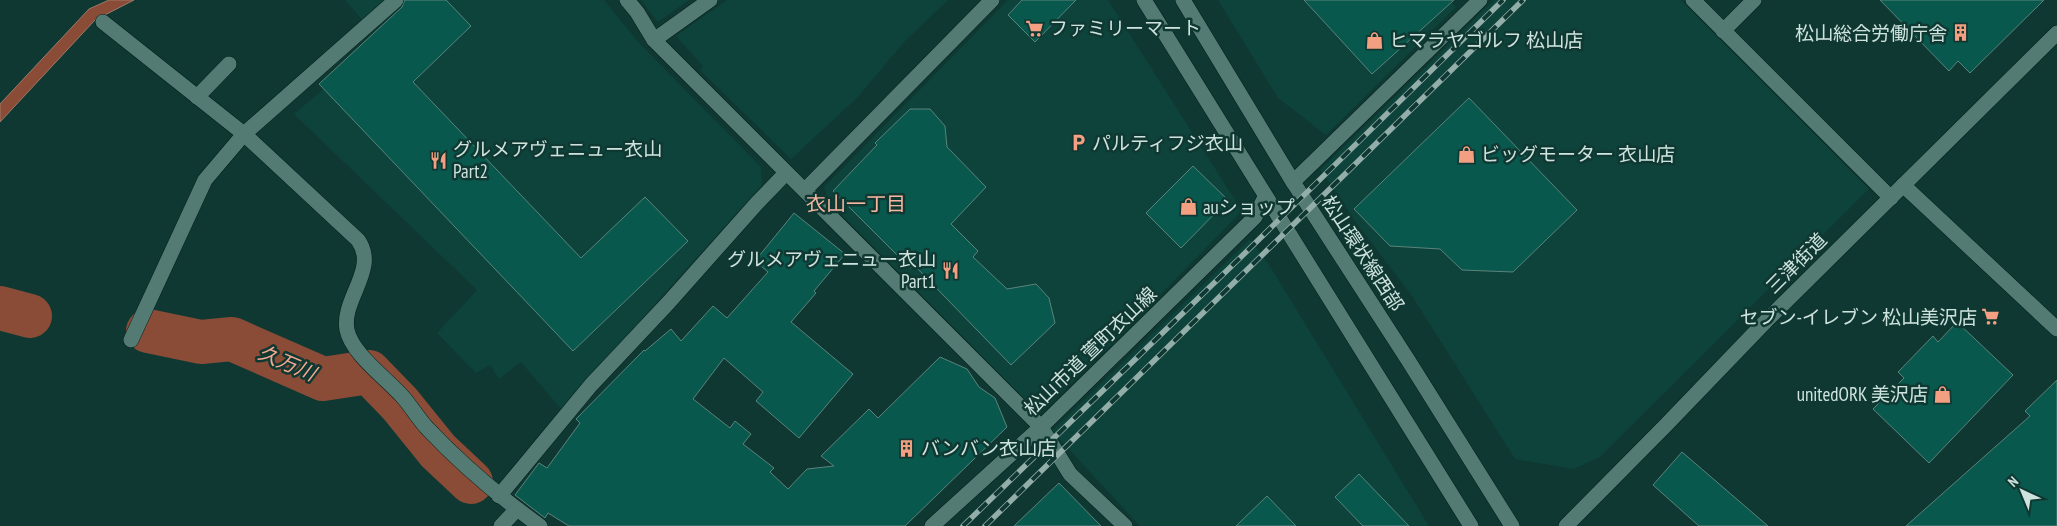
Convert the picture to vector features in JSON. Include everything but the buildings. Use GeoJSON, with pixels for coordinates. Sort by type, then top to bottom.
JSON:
{"type":"FeatureCollection","features":[{"type":"Feature","properties":{"kind":"street"},"geometry":{"type":"LineString","coordinates":[[131,340],[205,180],[244,134],[396,0]]}},
{"type":"Feature","properties":{"kind":"street"},"geometry":{"type":"LineString","coordinates":[[627,0],[637,12],[654,40],[1041,427],[1070,474],[1125,526]]}},
{"type":"Feature","properties":{"kind":"street"},"geometry":{"type":"LineString","coordinates":[[654,40],[710,0]]}},
{"type":"Feature","properties":{"kind":"street"},"geometry":{"type":"LineString","coordinates":[[805,190],[992,0]]}},
{"type":"Feature","properties":{"kind":"street"},"geometry":{"type":"LineString","coordinates":[[1144,0],[1471,526]]}},
{"type":"Feature","properties":{"kind":"street","name":"松山環状線西部"},"geometry":{"type":"LineString","coordinates":[[1183,0],[1293,182],[1512,526]]}},
{"type":"Feature","properties":{"kind":"street"},"geometry":{"type":"LineString","coordinates":[[1293,182],[1480,0]]}},
{"type":"Feature","properties":{"kind":"street"},"geometry":{"type":"LineString","coordinates":[[1693,0],[1891,198]]}},
{"type":"Feature","properties":{"kind":"street"},"geometry":{"type":"LineString","coordinates":[[1723,31],[1754,0]]}},
{"type":"Feature","properties":{"kind":"street"},"geometry":{"type":"LineString","coordinates":[[103,22],[244,134],[360,244],[365,263],[347,319],[348,332],[353,344],[404,398],[426,428],[499,496],[540,526]]}},
{"type":"Feature","properties":{"kind":"street","name":"三津街道"},"geometry":{"type":"LineString","coordinates":[[1566,526],[1766,321],[2057,33]]}},
{"type":"Feature","properties":{"kind":"street"},"geometry":{"type":"LineString","coordinates":[[197,97],[228,64]]}},
{"type":"Feature","properties":{"kind":"street"},"geometry":{"type":"LineString","coordinates":[[499,496],[590,385],[669,302],[786,173]]}},
{"type":"Feature","properties":{"kind":"street"},"geometry":{"type":"LineString","coordinates":[[1903,185],[2057,330]]}},
{"type":"Feature","properties":{"kind":"street","name":"松山市道 萱町衣山線"},"geometry":{"type":"LineString","coordinates":[[932,526],[1041,427],[1255,217],[1265,197]]}},
{"type":"Feature","properties":{"kind":"street"},"geometry":{"type":"LineString","coordinates":[[501,526],[517,509]]}},
{"type":"Feature","properties":{"kind":"shaded area"},"geometry":{"type":"Polygon","coordinates":[[[109,0],[134,0],[95,20],[0,122],[0,104],[89,9],[109,0]]]}},
{"type":"Feature","properties":{"kind":"shaded area"},"geometry":{"type":"Polygon","coordinates":[[[345,0],[393,0],[366,24],[345,0]]]}},
{"type":"Feature","properties":{"kind":"shaded area"},"geometry":{"type":"Polygon","coordinates":[[[427,0],[604,0],[639,43],[761,167],[762,185],[561,409],[521,362],[499,379],[490,365],[476,373],[437,333],[477,290],[294,114],[427,0]]]}},
{"type":"Feature","properties":{"kind":"shaded area"},"geometry":{"type":"Polygon","coordinates":[[[641,0],[689,0],[658,22],[641,0]]]}},
{"type":"Feature","properties":{"kind":"shaded area"},"geometry":{"type":"Polygon","coordinates":[[[727,0],[948,0],[904,42],[858,97],[791,159],[700,70],[703,66],[676,36],[727,0]]]}},
{"type":"Feature","properties":{"kind":"shaded area","name":"パルティフジ衣山"},"geometry":{"type":"Polygon","coordinates":[[[1008,0],[1108,0],[1242,211],[1119,337],[1043,410],[1036,410],[829,202],[824,187],[1008,0]]]}},
{"type":"Feature","properties":{"kind":"shaded area"},"geometry":{"type":"Polygon","coordinates":[[[1218,0],[1449,0],[1456,7],[1326,135],[1278,98],[1218,0]]]}},
{"type":"Feature","properties":{"kind":"shaded area"},"geometry":{"type":"Polygon","coordinates":[[[1494,0],[1681,0],[1869,189],[1600,457],[1573,469],[1515,459],[1412,296],[1352,217],[1320,170],[1494,0]]]}},
{"type":"Feature","properties":{"kind":"shaded area"},"geometry":{"type":"Polygon","coordinates":[[[1250,239],[1271,268],[1429,526],[1140,526],[1052,431],[1250,239]]]}},
{"type":"Feature","properties":{"kind":"waterway","name":"久万川"},"geometry":{"type":"LineString","coordinates":[[0,308],[30,316]]}},
{"type":"Feature","properties":{"kind":"waterway","name":"久万川"},"geometry":{"type":"LineString","coordinates":[[148,331],[201,342],[232,339],[323,379],[369,372],[400,404],[438,451],[471,482]]}},
{"type":"Feature","properties":{"kind":"railway"},"geometry":{"type":"LineString","coordinates":[[963,526],[1503,0]]}},
{"type":"Feature","properties":{"kind":"railway"},"geometry":{"type":"LineString","coordinates":[[985,526],[1523,0]]}},
{"type":"Feature","properties":{"kind":"place","name":"ファミリーマート"},"geometry":{"type":"Point","coordinates":[1035,28]}},
{"type":"Feature","properties":{"kind":"place","name":"松山総合労働庁舎"},"geometry":{"type":"Point","coordinates":[1961,33]}},
{"type":"Feature","properties":{"kind":"place","name":"ヒマラヤゴルフ 松山店"},"geometry":{"type":"Point","coordinates":[1375,40]}},
{"type":"Feature","properties":{"kind":"place","name":"パルティフジ衣山"},"geometry":{"type":"Point","coordinates":[1078,143]}},
{"type":"Feature","properties":{"kind":"place","name":"ビッグモーター 衣山店"},"geometry":{"type":"Point","coordinates":[1467,154]}},
{"type":"Feature","properties":{"kind":"place","name":"グルメアヴェニュー衣山 Part2"},"geometry":{"type":"Point","coordinates":[439,160]}},
{"type":"Feature","properties":{"kind":"place","name":"auショップ"},"geometry":{"type":"Point","coordinates":[1189,207]}},
{"type":"Feature","properties":{"kind":"place","name":"グルメアヴェニュー衣山 Part1"},"geometry":{"type":"Point","coordinates":[950,270]}},
{"type":"Feature","properties":{"kind":"place","name":"セブン-イレブン 松山美沢店"},"geometry":{"type":"Point","coordinates":[1991,317]}},
{"type":"Feature","properties":{"kind":"place","name":"unitedORK 美沢店"},"geometry":{"type":"Point","coordinates":[1942,394]}},
{"type":"Feature","properties":{"kind":"place","name":"バンバン衣山店"},"geometry":{"type":"Point","coordinates":[907,448]}},
{"type":"Feature","properties":{"kind":"district","name":"衣山一丁目"},"geometry":{"type":"Point","coordinates":[856,204]}}]}
